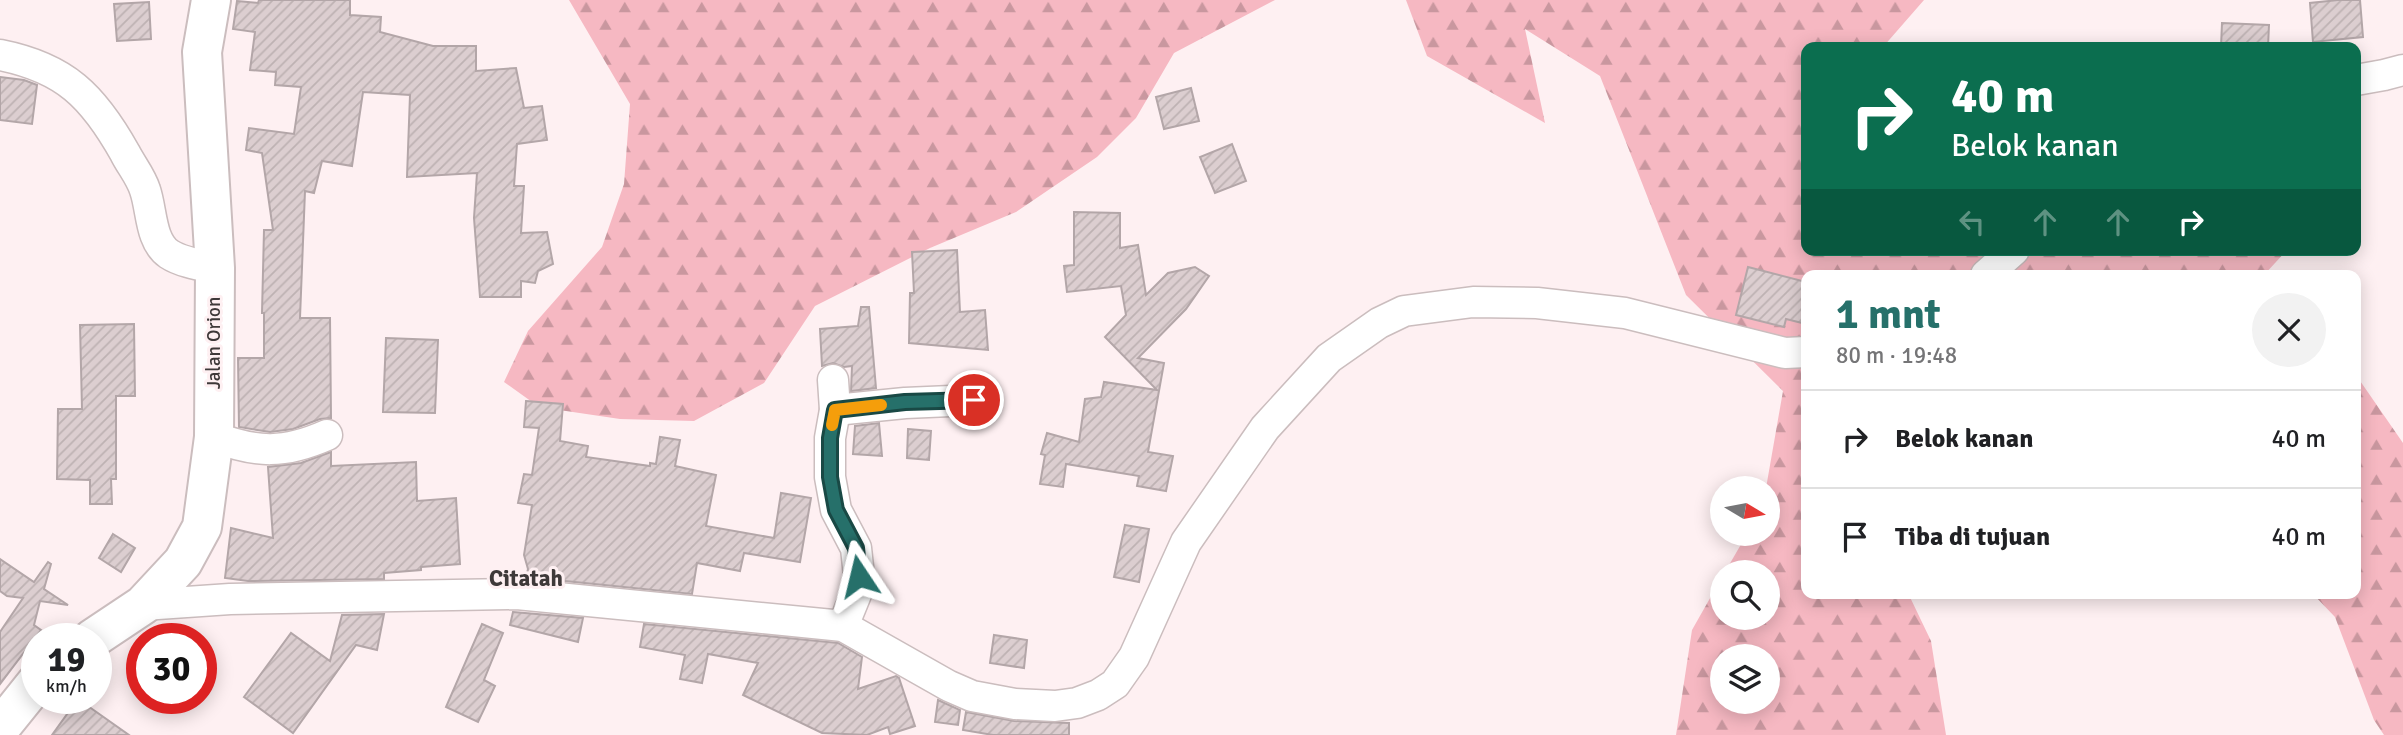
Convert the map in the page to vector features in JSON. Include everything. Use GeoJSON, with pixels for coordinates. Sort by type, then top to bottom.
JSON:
{"type":"FeatureCollection","features":[{"type":"Feature","properties":{"kind":"highway","name":"Jalan Orion"},"geometry":{"type":"LineString","coordinates":[[112,626],[143,605],[183,562],[202,527],[214,437],[215,268],[202,52],[211,0]]}},
{"type":"Feature","properties":{"kind":"highway"},"geometry":{"type":"LineString","coordinates":[[0,728],[21,702]]}},
{"type":"Feature","properties":{"kind":"street"},"geometry":{"type":"LineString","coordinates":[[0,55],[47,68],[72,83],[107,122],[145,188],[155,233],[162,247],[169,254],[215,268]]}},
{"type":"Feature","properties":{"kind":"street"},"geometry":{"type":"LineString","coordinates":[[2361,79],[2403,70]]}},
{"type":"Feature","properties":{"kind":"street"},"geometry":{"type":"LineString","coordinates":[[1992,270],[2007,256]]}},
{"type":"Feature","properties":{"kind":"street"},"geometry":{"type":"LineString","coordinates":[[143,605],[230,599],[517,594],[843,626],[949,686],[972,696],[1015,704],[1055,706],[1077,703],[1098,695],[1115,684],[1134,657],[1186,542],[1265,428],[1329,358],[1378,323],[1404,311],[1473,302],[1537,303],[1625,313],[1785,353],[1801,352]]}},
{"type":"Feature","properties":{"kind":"street"},"geometry":{"type":"LineString","coordinates":[[833,380],[835,410],[830,438],[830,477],[836,510],[856,548],[859,576],[856,594],[843,626]]}},
{"type":"Feature","properties":{"kind":"street"},"geometry":{"type":"LineString","coordinates":[[835,410],[905,402],[974,400]]}},
{"type":"Feature","properties":{"kind":"street"},"geometry":{"type":"LineString","coordinates":[[214,437],[243,448],[267,450],[303,446],[327,435]]}},
{"type":"Feature","properties":{"kind":"green space"},"geometry":{"type":"Polygon","coordinates":[[[569,0],[1275,0],[1174,53],[1136,118],[1097,157],[1016,212],[930,248],[815,306],[764,383],[694,421],[620,419],[539,407],[504,382],[528,331],[602,247],[624,184],[630,104],[569,0]]]}},
{"type":"Feature","properties":{"kind":"green space"},"geometry":{"type":"Polygon","coordinates":[[[1406,0],[1924,0],[1887,42],[1801,42],[1801,256],[2281,256],[2269,270],[1801,270],[1801,599],[1911,599],[1931,641],[1946,735],[1676,735],[1692,630],[1710,598],[1710,630],[1780,630],[1780,560],[1732,560],[1740,546],[1780,546],[1780,476],[1768,476],[1783,391],[1686,295],[1600,76],[1525,29],[1545,123],[1427,56],[1406,0]]]}},
{"type":"Feature","properties":{"kind":"green space"},"geometry":{"type":"Polygon","coordinates":[[[2361,382],[2403,443],[2403,735],[2384,735],[2374,720],[2335,617],[2318,599],[2361,599],[2361,382]]]}},
{"type":"Feature","properties":{"kind":"building"},"geometry":{"type":"Polygon","coordinates":[[[259,0],[350,0],[350,15],[381,17],[380,32],[433,46],[476,46],[476,71],[516,68],[524,108],[542,106],[547,140],[517,144],[514,186],[524,186],[521,233],[547,232],[553,264],[538,271],[535,283],[521,281],[521,297],[480,297],[474,218],[477,173],[407,177],[410,95],[363,92],[352,166],[322,161],[314,193],[305,191],[300,318],[330,318],[331,418],[293,429],[270,432],[239,427],[238,358],[264,358],[264,230],[273,230],[262,153],[246,150],[249,128],[294,134],[301,87],[275,85],[276,72],[250,70],[255,32],[233,29],[237,1],[258,3],[259,0]]]}},
{"type":"Feature","properties":{"kind":"building"},"geometry":{"type":"Polygon","coordinates":[[[2360,0],[2363,37],[2313,42],[2310,3],[2360,0]]]}},
{"type":"Feature","properties":{"kind":"building"},"geometry":{"type":"Polygon","coordinates":[[[149,2],[151,39],[117,41],[114,4],[149,2]]]}},
{"type":"Feature","properties":{"kind":"building"},"geometry":{"type":"Polygon","coordinates":[[[2222,23],[2269,25],[2268,42],[2221,42],[2222,23]]]}},
{"type":"Feature","properties":{"kind":"building"},"geometry":{"type":"Polygon","coordinates":[[[0,77],[24,80],[37,85],[32,124],[0,120],[0,77]]]}},
{"type":"Feature","properties":{"kind":"building"},"geometry":{"type":"Polygon","coordinates":[[[1191,88],[1199,121],[1164,129],[1156,97],[1191,88]]]}},
{"type":"Feature","properties":{"kind":"building"},"geometry":{"type":"Polygon","coordinates":[[[1232,144],[1246,181],[1215,193],[1200,157],[1232,144]]]}},
{"type":"Feature","properties":{"kind":"building"},"geometry":{"type":"Polygon","coordinates":[[[1074,212],[1120,213],[1120,248],[1138,245],[1146,295],[1168,273],[1195,267],[1209,276],[1186,309],[1138,358],[1164,363],[1148,452],[1173,456],[1166,491],[1137,486],[1139,476],[1066,464],[1063,487],[1040,484],[1045,455],[1041,454],[1047,433],[1079,442],[1085,399],[1101,397],[1104,382],[1157,390],[1105,337],[1126,315],[1121,286],[1067,292],[1064,266],[1074,265],[1074,212]]]}},
{"type":"Feature","properties":{"kind":"building"},"geometry":{"type":"Polygon","coordinates":[[[957,250],[960,312],[985,310],[988,350],[909,343],[910,293],[914,293],[912,252],[957,250]]]}},
{"type":"Feature","properties":{"kind":"building"},"geometry":{"type":"Polygon","coordinates":[[[1748,267],[1801,281],[1801,323],[1786,319],[1784,327],[1736,315],[1748,267]]]}},
{"type":"Feature","properties":{"kind":"building"},"geometry":{"type":"Polygon","coordinates":[[[861,307],[869,307],[876,388],[851,391],[852,366],[844,367],[833,363],[822,366],[820,329],[858,326],[861,307]]]}},
{"type":"Feature","properties":{"kind":"building"},"geometry":{"type":"Polygon","coordinates":[[[134,324],[135,396],[116,396],[116,479],[111,479],[112,504],[90,504],[90,480],[57,479],[58,409],[82,409],[80,325],[134,324]]]}},
{"type":"Feature","properties":{"kind":"building"},"geometry":{"type":"Polygon","coordinates":[[[386,338],[438,340],[435,413],[383,412],[386,338]]]}},
{"type":"Feature","properties":{"kind":"building"},"geometry":{"type":"Polygon","coordinates":[[[526,401],[563,404],[560,441],[588,446],[586,457],[650,466],[650,463],[656,464],[660,437],[680,440],[675,466],[716,475],[706,526],[774,538],[781,493],[811,498],[800,562],[744,553],[740,571],[697,563],[692,594],[526,577],[528,569],[524,555],[532,505],[518,503],[524,474],[532,475],[539,428],[524,427],[526,401]]]}},
{"type":"Feature","properties":{"kind":"building"},"geometry":{"type":"Polygon","coordinates":[[[879,423],[882,456],[853,454],[855,426],[879,423]]]}},
{"type":"Feature","properties":{"kind":"building"},"geometry":{"type":"Polygon","coordinates":[[[908,429],[931,431],[929,460],[907,458],[908,429]]]}},
{"type":"Feature","properties":{"kind":"building"},"geometry":{"type":"Polygon","coordinates":[[[331,452],[331,466],[416,462],[417,501],[456,498],[460,564],[384,573],[384,579],[248,581],[225,578],[231,528],[273,538],[268,467],[301,463],[331,452]]]}},
{"type":"Feature","properties":{"kind":"building"},"geometry":{"type":"Polygon","coordinates":[[[1125,525],[1149,529],[1139,582],[1114,577],[1125,525]]]}},
{"type":"Feature","properties":{"kind":"building"},"geometry":{"type":"Polygon","coordinates":[[[113,534],[135,548],[121,572],[99,558],[113,534]]]}},
{"type":"Feature","properties":{"kind":"building"},"geometry":{"type":"Polygon","coordinates":[[[0,559],[34,582],[48,562],[51,564],[44,589],[68,605],[40,601],[34,623],[21,623],[21,656],[0,684],[0,632],[23,598],[7,596],[0,591],[0,559]]]}},
{"type":"Feature","properties":{"kind":"building"},"geometry":{"type":"Polygon","coordinates":[[[513,612],[583,618],[578,642],[510,625],[513,612]]]}},
{"type":"Feature","properties":{"kind":"building"},"geometry":{"type":"Polygon","coordinates":[[[384,614],[377,650],[356,645],[293,733],[244,697],[291,633],[330,661],[342,615],[384,614]]]}},
{"type":"Feature","properties":{"kind":"building"},"geometry":{"type":"Polygon","coordinates":[[[482,624],[503,633],[484,680],[495,686],[478,722],[446,707],[482,624]]]}},
{"type":"Feature","properties":{"kind":"building"},"geometry":{"type":"Polygon","coordinates":[[[644,624],[838,643],[862,657],[858,689],[896,676],[899,678],[915,726],[890,734],[888,727],[867,735],[822,733],[743,695],[758,663],[708,654],[702,683],[680,679],[685,655],[640,647],[644,624]]]}},
{"type":"Feature","properties":{"kind":"building"},"geometry":{"type":"Polygon","coordinates":[[[994,635],[1027,640],[1024,668],[990,663],[994,635]]]}},
{"type":"Feature","properties":{"kind":"building"},"geometry":{"type":"Polygon","coordinates":[[[938,700],[960,710],[958,725],[935,722],[938,700]]]}},
{"type":"Feature","properties":{"kind":"building"},"geometry":{"type":"Polygon","coordinates":[[[966,712],[1014,721],[1069,723],[1069,735],[993,735],[963,730],[966,712]]]}},
{"type":"Feature","properties":{"kind":"building"},"geometry":{"type":"Polygon","coordinates":[[[67,714],[99,714],[129,735],[52,735],[67,714]]]}},
{"type":"Feature","properties":{"kind":"slow traffic"},"geometry":{"type":"LineString","coordinates":[[832,425],[835,410],[881,405]]}},
{"type":"Feature","properties":{"kind":"district","name":"Citatah"},"geometry":{"type":"Point","coordinates":[526,578]}},
{"type":"Feature","properties":{"kind":"route"},"geometry":{"type":"LineString","coordinates":[[859,576],[856,548],[836,510],[830,477],[830,438],[835,410],[905,402],[974,400]]}}]}
